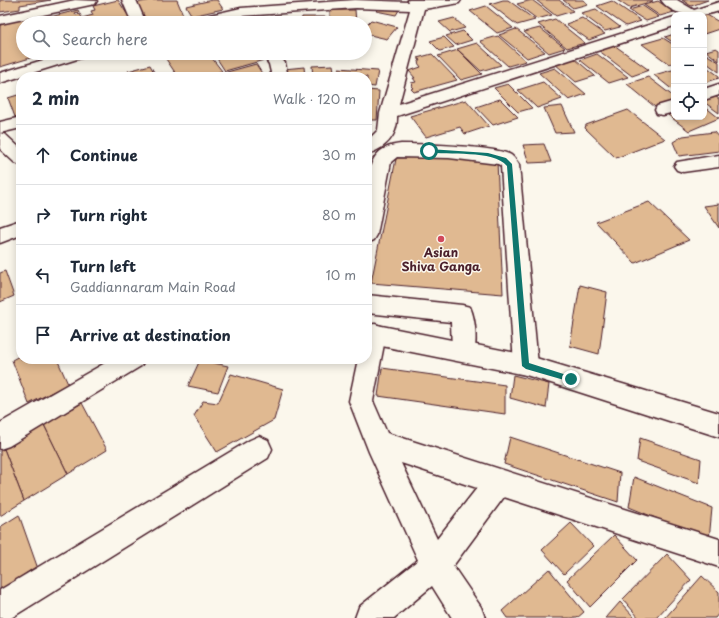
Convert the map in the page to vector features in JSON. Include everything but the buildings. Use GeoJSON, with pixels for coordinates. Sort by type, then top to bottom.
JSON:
{"type":"FeatureCollection","features":[{"type":"Feature","properties":{"kind":"street"},"geometry":{"type":"LineString","coordinates":[[129,0],[136,16]]}},
{"type":"Feature","properties":{"kind":"street"},"geometry":{"type":"LineString","coordinates":[[224,16],[241,12],[353,2],[416,3],[454,0]]}},
{"type":"Feature","properties":{"kind":"street"},"geometry":{"type":"LineString","coordinates":[[668,0],[687,12]]}},
{"type":"Feature","properties":{"kind":"street"},"geometry":{"type":"LineString","coordinates":[[19,16],[90,1]]}},
{"type":"Feature","properties":{"kind":"street"},"geometry":{"type":"LineString","coordinates":[[372,145],[384,137],[390,125],[388,112],[416,3]]}},
{"type":"Feature","properties":{"kind":"street"},"geometry":{"type":"LineString","coordinates":[[701,12],[719,6]]}},
{"type":"Feature","properties":{"kind":"street"},"geometry":{"type":"LineString","coordinates":[[0,20],[16,17]]}},
{"type":"Feature","properties":{"kind":"street"},"geometry":{"type":"LineString","coordinates":[[388,112],[671,22]]}},
{"type":"Feature","properties":{"kind":"street"},"geometry":{"type":"LineString","coordinates":[[20,72],[59,60]]}},
{"type":"Feature","properties":{"kind":"street"},"geometry":{"type":"LineString","coordinates":[[274,60],[279,72]]}},
{"type":"Feature","properties":{"kind":"street"},"geometry":{"type":"LineString","coordinates":[[0,78],[16,73]]}},
{"type":"Feature","properties":{"kind":"street"},"geometry":{"type":"LineString","coordinates":[[0,128],[16,123]]}},
{"type":"Feature","properties":{"kind":"street"},"geometry":{"type":"LineString","coordinates":[[0,139],[16,154]]}},
{"type":"Feature","properties":{"kind":"street"},"geometry":{"type":"LineString","coordinates":[[372,209],[382,160],[387,155],[395,151],[429,151],[488,155],[504,159],[510,166],[526,366]]}},
{"type":"Feature","properties":{"kind":"street"},"geometry":{"type":"LineString","coordinates":[[682,166],[719,161]]}},
{"type":"Feature","properties":{"kind":"street"},"geometry":{"type":"LineString","coordinates":[[0,235],[16,228]]}},
{"type":"Feature","properties":{"kind":"street"},"geometry":{"type":"LineString","coordinates":[[372,305],[462,314],[464,352]]}},
{"type":"Feature","properties":{"kind":"street"},"geometry":{"type":"LineString","coordinates":[[372,333],[526,366],[719,425]]}},
{"type":"Feature","properties":{"kind":"street"},"geometry":{"type":"LineString","coordinates":[[0,437],[124,364]]}},
{"type":"Feature","properties":{"kind":"street"},"geometry":{"type":"LineString","coordinates":[[366,364],[361,401],[378,443],[435,565],[470,618]]}},
{"type":"Feature","properties":{"kind":"street"},"geometry":{"type":"LineString","coordinates":[[378,443],[719,553]]}},
{"type":"Feature","properties":{"kind":"street"},"geometry":{"type":"LineString","coordinates":[[0,607],[259,449]]}},
{"type":"Feature","properties":{"kind":"street"},"geometry":{"type":"LineString","coordinates":[[370,618],[435,565],[499,482]]}},
{"type":"Feature","properties":{"kind":"place","name":"Asian Shiva Ganga"},"geometry":{"type":"Point","coordinates":[441,239]}},
{"type":"Feature","properties":{"kind":"route"},"geometry":{"type":"LineString","coordinates":[[429,151],[488,155],[504,159],[510,166],[526,366],[571,379]]}}]}
